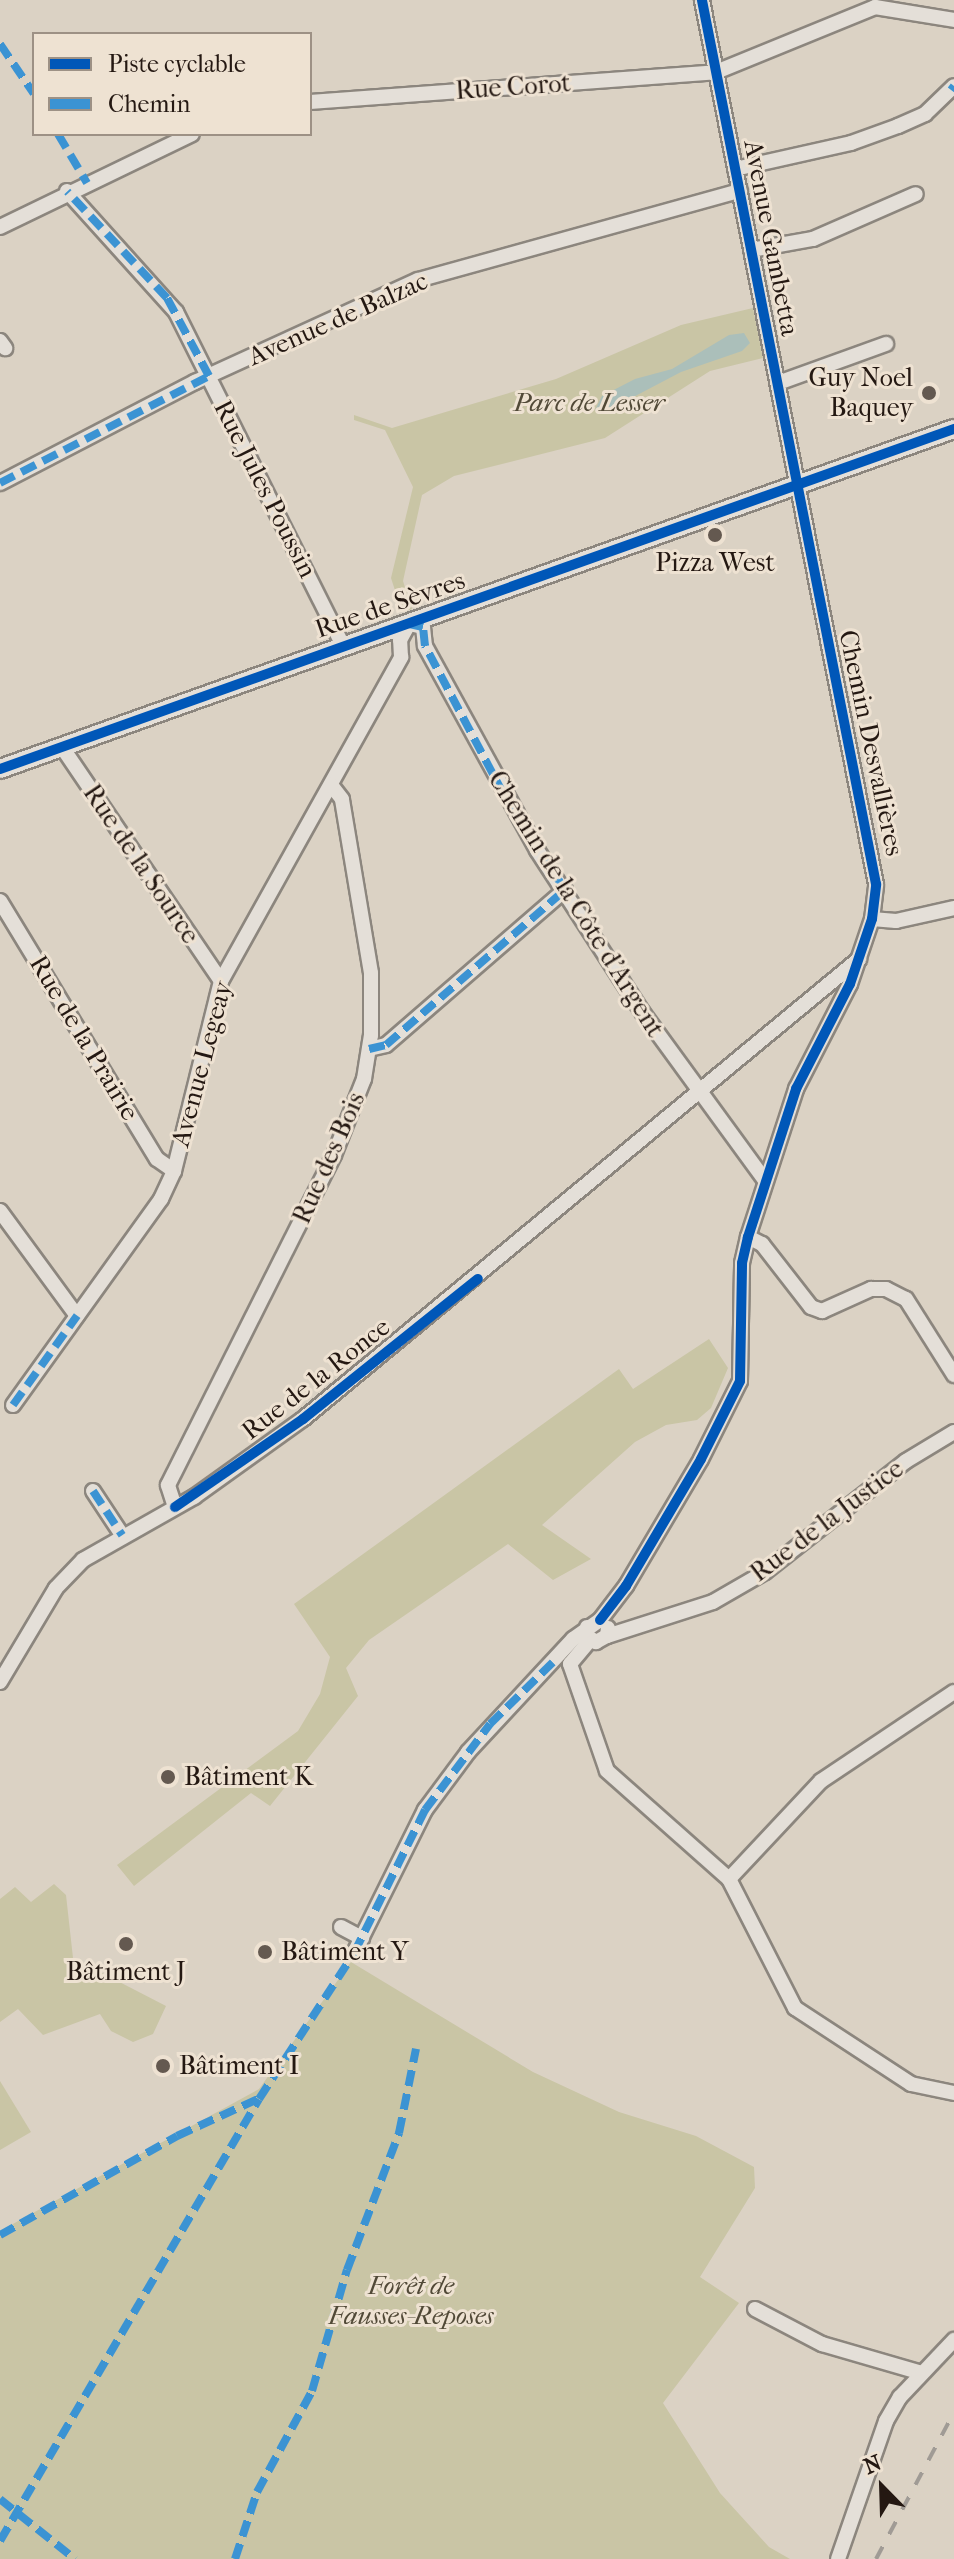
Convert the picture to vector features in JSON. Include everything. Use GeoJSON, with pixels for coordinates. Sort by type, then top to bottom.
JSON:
{"type":"FeatureCollection","features":[{"type":"Feature","properties":{"kind":"main road","name":"Rue de Sèvres"},"geometry":{"type":"LineString","coordinates":[[0,769],[954,429]]}},
{"type":"Feature","properties":{"kind":"street","name":"Avenue Gambetta"},"geometry":{"type":"LineString","coordinates":[[702,0],[796,485]]}},
{"type":"Feature","properties":{"kind":"street","name":"Rue Corot"},"geometry":{"type":"LineString","coordinates":[[312,102],[716,72],[875,7],[954,20]]}},
{"type":"Feature","properties":{"kind":"street"},"geometry":{"type":"LineString","coordinates":[[735,169],[851,143],[898,126],[925,114],[954,86]]}},
{"type":"Feature","properties":{"kind":"street"},"geometry":{"type":"LineString","coordinates":[[0,227],[67,191],[188,136]]}},
{"type":"Feature","properties":{"kind":"street","name":"Rue Jules Poussin"},"geometry":{"type":"LineString","coordinates":[[67,191],[167,298],[343,645]]}},
{"type":"Feature","properties":{"kind":"street","name":"Avenue de Balzac"},"geometry":{"type":"LineString","coordinates":[[0,483],[209,376],[418,280],[740,191]]}},
{"type":"Feature","properties":{"kind":"street"},"geometry":{"type":"LineString","coordinates":[[751,250],[813,239],[916,194]]}},
{"type":"Feature","properties":{"kind":"street"},"geometry":{"type":"LineString","coordinates":[[778,383],[886,344]]}},
{"type":"Feature","properties":{"kind":"street","name":"Chemin Desvallières"},"geometry":{"type":"LineString","coordinates":[[354,1953],[425,1810],[490,1724],[553,1662],[592,1629],[626,1586],[694,1472],[740,1381],[742,1263],[764,1179],[796,1089],[845,998],[872,919],[874,855],[796,485]]}},
{"type":"Feature","properties":{"kind":"street","name":"Avenue Legeay"},"geometry":{"type":"LineString","coordinates":[[13,1405],[161,1199],[174,1171],[221,981],[401,657],[400,640],[409,624]]}},
{"type":"Feature","properties":{"kind":"street","name":"Chemin de la Côte d'Argent"},"geometry":{"type":"LineString","coordinates":[[409,624],[423,627],[425,646],[504,795],[697,1090],[764,1179]]}},
{"type":"Feature","properties":{"kind":"street","name":"Rue de la Source"},"geometry":{"type":"LineString","coordinates":[[62,747],[221,981]]}},
{"type":"Feature","properties":{"kind":"street","name":"Rue des Bois"},"geometry":{"type":"LineString","coordinates":[[175,1507],[168,1485],[345,1133],[369,1049],[371,973],[342,799],[331,785]]}},
{"type":"Feature","properties":{"kind":"street"},"geometry":{"type":"LineString","coordinates":[[369,1049],[386,1045],[565,890]]}},
{"type":"Feature","properties":{"kind":"street","name":"Rue de la Prairie"},"geometry":{"type":"LineString","coordinates":[[0,901],[157,1159],[174,1171]]}},
{"type":"Feature","properties":{"kind":"street"},"geometry":{"type":"LineString","coordinates":[[872,919],[896,921],[954,908]]}},
{"type":"Feature","properties":{"kind":"street","name":"Rue de la Ronce"},"geometry":{"type":"LineString","coordinates":[[0,1682],[56,1588],[83,1560],[175,1507],[259,1452],[430,1318],[557,1204],[859,959]]}},
{"type":"Feature","properties":{"kind":"street"},"geometry":{"type":"LineString","coordinates":[[0,1211],[77,1316]]}},
{"type":"Feature","properties":{"kind":"street"},"geometry":{"type":"LineString","coordinates":[[748,1237],[762,1244],[811,1307],[822,1311],[871,1289],[906,1299],[954,1375]]}},
{"type":"Feature","properties":{"kind":"street","name":"Rue de la Justice"},"geometry":{"type":"LineString","coordinates":[[592,1629],[608,1626],[607,1636],[713,1602],[765,1572],[906,1461],[954,1432]]}},
{"type":"Feature","properties":{"kind":"street"},"geometry":{"type":"LineString","coordinates":[[93,1491],[122,1535]]}},
{"type":"Feature","properties":{"kind":"street"},"geometry":{"type":"LineString","coordinates":[[570,1664],[592,1629]]}},
{"type":"Feature","properties":{"kind":"street"},"geometry":{"type":"LineString","coordinates":[[553,1662],[570,1664]]}},
{"type":"Feature","properties":{"kind":"street"},"geometry":{"type":"LineString","coordinates":[[570,1664],[607,1771],[729,1879],[795,2008],[911,2084],[954,2093]]}},
{"type":"Feature","properties":{"kind":"street"},"geometry":{"type":"LineString","coordinates":[[729,1879],[821,1781],[954,1692]]}},
{"type":"Feature","properties":{"kind":"street"},"geometry":{"type":"LineString","coordinates":[[341,1927],[362,1938]]}},
{"type":"Feature","properties":{"kind":"street"},"geometry":{"type":"LineString","coordinates":[[755,2309],[822,2344],[922,2373]]}},
{"type":"Feature","properties":{"kind":"street"},"geometry":{"type":"LineString","coordinates":[[838,2559],[880,2435],[900,2397],[954,2340]]}},
{"type":"Feature","properties":{"kind":"green space","name":"Parc de Lesser"},"geometry":{"type":"Polygon","coordinates":[[[753,308],[763,358],[710,371],[605,438],[454,476],[422,495],[403,581],[412,609],[402,612],[391,578],[413,487],[385,430],[354,420],[354,415],[392,428],[556,379],[681,325],[753,308]]]}},
{"type":"Feature","properties":{"kind":"green space"},"geometry":{"type":"Polygon","coordinates":[[[709,1339],[728,1368],[711,1408],[697,1420],[666,1425],[635,1442],[542,1525],[591,1559],[553,1580],[508,1544],[369,1640],[346,1668],[358,1696],[270,1806],[251,1793],[134,1886],[117,1865],[298,1731],[320,1694],[330,1657],[294,1604],[619,1369],[633,1389],[709,1339]]]}},
{"type":"Feature","properties":{"kind":"green space"},"geometry":{"type":"Polygon","coordinates":[[[54,1884],[66,1895],[73,1958],[166,2006],[153,2034],[133,2042],[111,2031],[100,2014],[43,2035],[18,2009],[0,2022],[0,1899],[15,1887],[31,1902],[54,1884]]]}},
{"type":"Feature","properties":{"kind":"green space","name":"Forêt de Fausses-Reposes"},"geometry":{"type":"Polygon","coordinates":[[[351,1962],[533,2072],[619,2112],[696,2136],[754,2167],[755,2188],[700,2277],[739,2303],[663,2403],[720,2493],[769,2547],[790,2559],[0,2559],[0,2231],[259,2089],[351,1962]]]}},
{"type":"Feature","properties":{"kind":"green space"},"geometry":{"type":"Polygon","coordinates":[[[0,2081],[31,2132],[0,2150],[0,2081]]]}},
{"type":"Feature","properties":{"kind":"shaded area"},"geometry":{"type":"Polygon","coordinates":[[[744,333],[750,343],[742,351],[681,372],[601,414],[595,410],[602,396],[635,379],[672,369],[729,335],[744,333]]]}},
{"type":"Feature","properties":{"kind":"railway"},"geometry":{"type":"LineString","coordinates":[[876,2559],[954,2412]]}},
{"type":"Feature","properties":{"kind":"marked path"},"geometry":{"type":"LineString","coordinates":[[0,44],[32,91]]}},
{"type":"Feature","properties":{"kind":"marked path"},"geometry":{"type":"LineString","coordinates":[[951,90],[954,86]]}},
{"type":"Feature","properties":{"kind":"marked path"},"geometry":{"type":"LineString","coordinates":[[59,136],[87,183]]}},
{"type":"Feature","properties":{"kind":"marked path"},"geometry":{"type":"LineString","coordinates":[[0,483],[209,376],[167,298],[67,191]]}},
{"type":"Feature","properties":{"kind":"marked path"},"geometry":{"type":"LineString","coordinates":[[369,1049],[386,1045],[565,890],[504,795],[425,646],[423,627],[409,624]]}},
{"type":"Feature","properties":{"kind":"marked path"},"geometry":{"type":"LineString","coordinates":[[13,1405],[77,1316]]}},
{"type":"Feature","properties":{"kind":"marked path"},"geometry":{"type":"LineString","coordinates":[[93,1491],[122,1535]]}},
{"type":"Feature","properties":{"kind":"marked path"},"geometry":{"type":"LineString","coordinates":[[0,2541],[259,2099],[354,1953],[425,1810],[490,1724],[553,1662]]}},
{"type":"Feature","properties":{"kind":"marked path"},"geometry":{"type":"LineString","coordinates":[[235,2559],[257,2492],[312,2391],[347,2270],[399,2133],[416,2049]]}},
{"type":"Feature","properties":{"kind":"marked path"},"geometry":{"type":"LineString","coordinates":[[0,2235],[177,2136],[258,2099]]}},
{"type":"Feature","properties":{"kind":"marked path"},"geometry":{"type":"LineString","coordinates":[[0,2499],[75,2559]]}},
{"type":"Feature","properties":{"kind":"cycle path"},"geometry":{"type":"LineString","coordinates":[[600,1620],[626,1586],[701,1459],[740,1381],[742,1263],[748,1237],[796,1089],[850,984],[872,919],[876,884],[702,0]]}},
{"type":"Feature","properties":{"kind":"cycle path"},"geometry":{"type":"LineString","coordinates":[[0,769],[954,429]]}},
{"type":"Feature","properties":{"kind":"cycle path"},"geometry":{"type":"LineString","coordinates":[[175,1507],[303,1419],[478,1279]]}},
{"type":"Feature","properties":{"kind":"place","name":"Guy Noel Baquey"},"geometry":{"type":"Point","coordinates":[929,393]}},
{"type":"Feature","properties":{"kind":"place","name":"Pizza West"},"geometry":{"type":"Point","coordinates":[715,535]}},
{"type":"Feature","properties":{"kind":"place","name":"Bâtiment K"},"geometry":{"type":"Point","coordinates":[168,1777]}},
{"type":"Feature","properties":{"kind":"place","name":"Bâtiment J"},"geometry":{"type":"Point","coordinates":[126,1944]}},
{"type":"Feature","properties":{"kind":"place","name":"Bâtiment Y"},"geometry":{"type":"Point","coordinates":[265,1952]}},
{"type":"Feature","properties":{"kind":"place","name":"Bâtiment I"},"geometry":{"type":"Point","coordinates":[163,2066]}}]}
